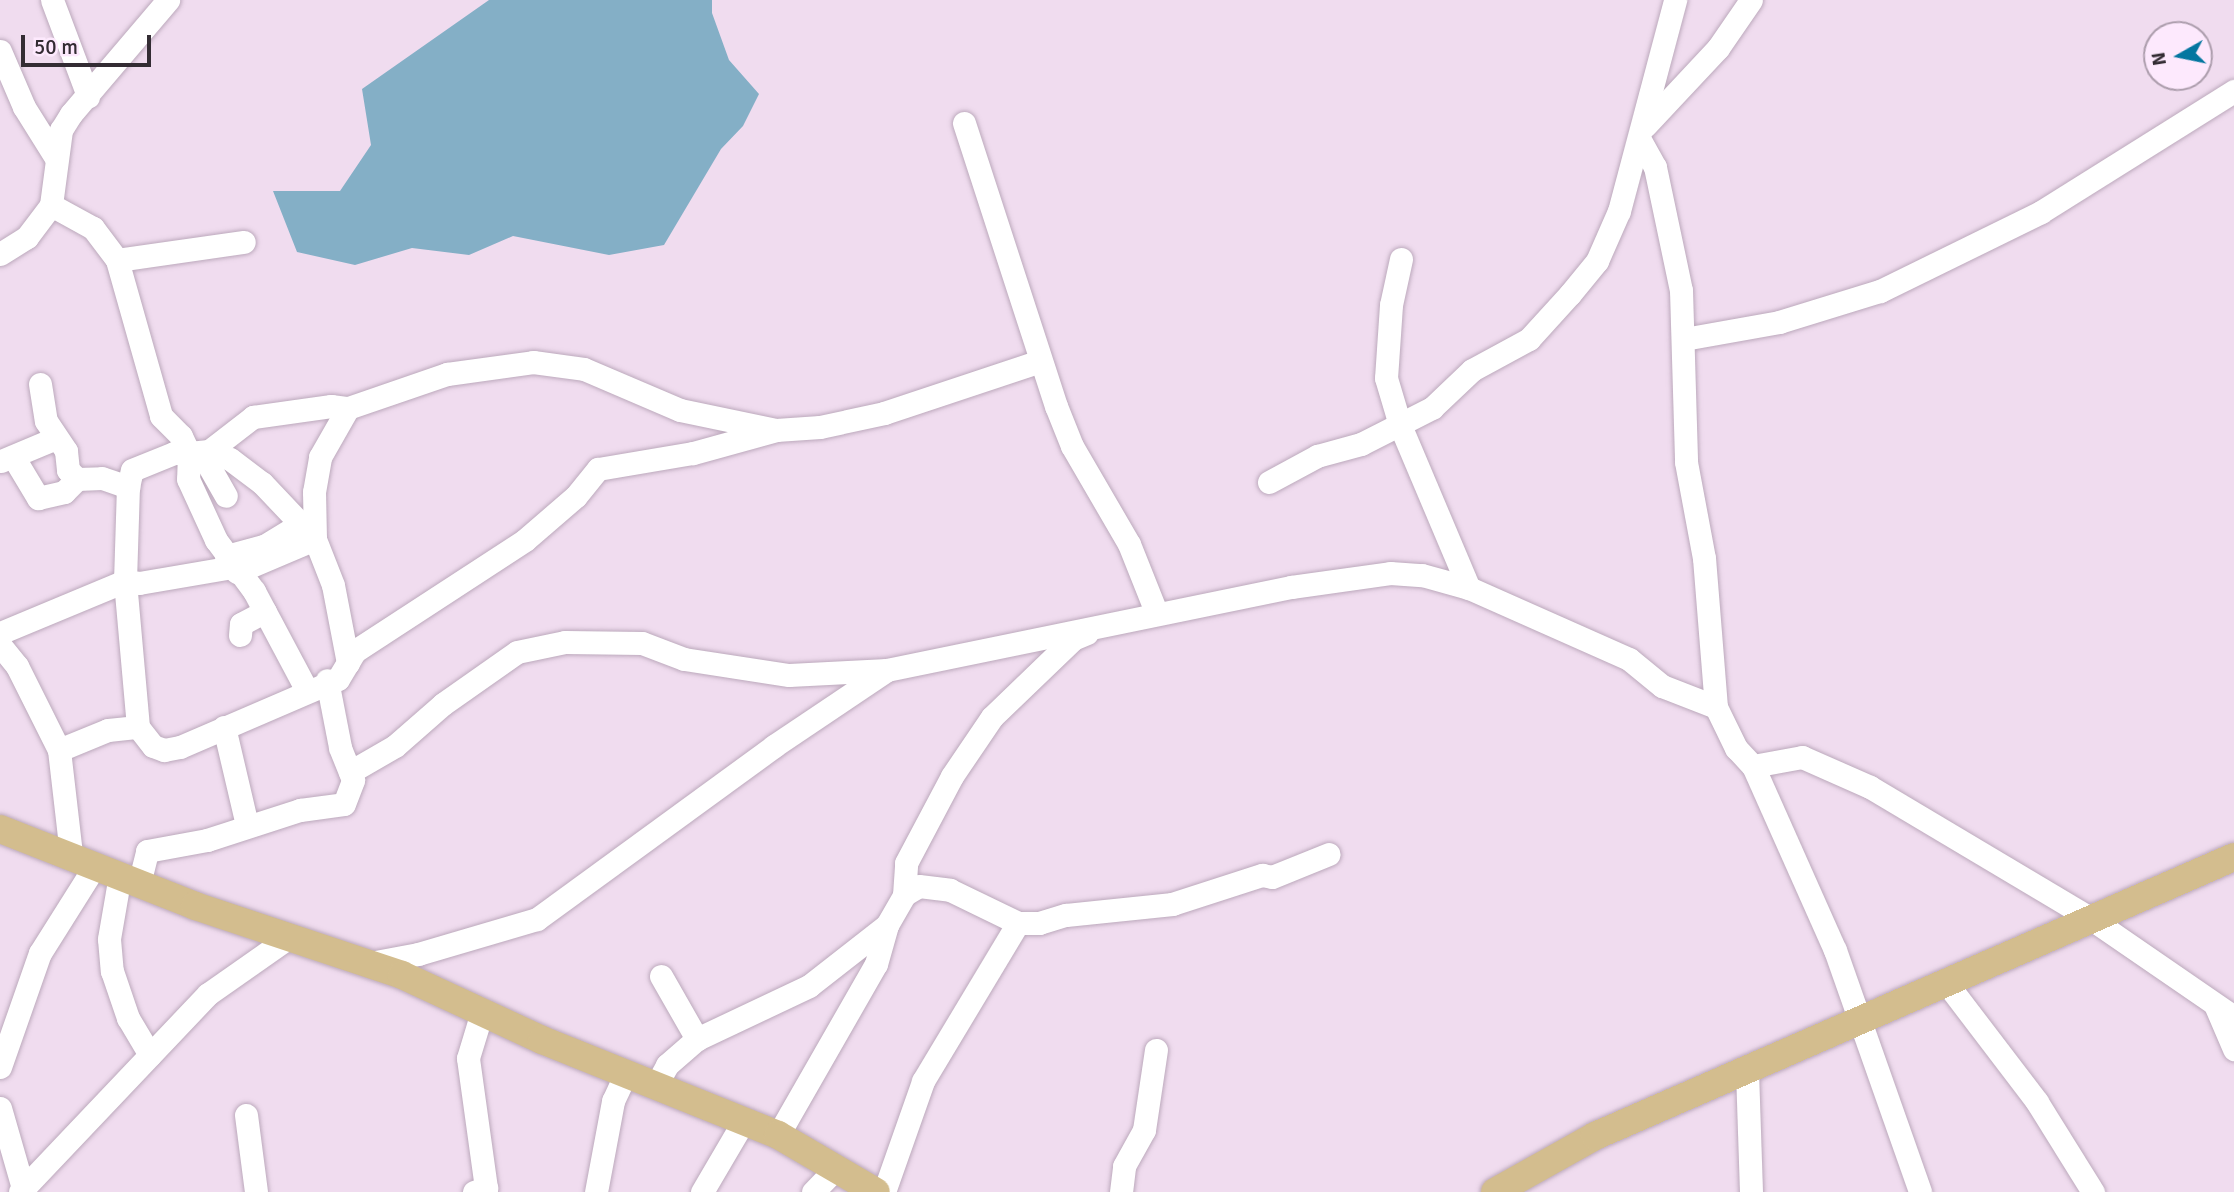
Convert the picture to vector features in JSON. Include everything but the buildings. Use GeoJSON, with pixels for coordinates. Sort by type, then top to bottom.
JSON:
{"type":"FeatureCollection","features":[{"type":"Feature","properties":{"kind":"main road"},"geometry":{"type":"LineString","coordinates":[[0,829],[288,938],[370,962],[625,1075],[778,1135],[876,1192]]}},
{"type":"Feature","properties":{"kind":"main road"},"geometry":{"type":"LineString","coordinates":[[1507,1190],[1595,1136],[1863,1023],[2091,918],[2234,857]]}},
{"type":"Feature","properties":{"kind":"street"},"geometry":{"type":"LineString","coordinates":[[52,0],[88,96]]}},
{"type":"Feature","properties":{"kind":"street"},"geometry":{"type":"LineString","coordinates":[[0,254],[27,237],[51,205],[61,130],[168,0]]}},
{"type":"Feature","properties":{"kind":"street"},"geometry":{"type":"LineString","coordinates":[[1269,482],[1317,456],[1361,444],[1432,408],[1472,370],[1529,339],[1570,294],[1597,261],[1619,211],[1642,134],[1675,0]]}},
{"type":"Feature","properties":{"kind":"street"},"geometry":{"type":"LineString","coordinates":[[1642,134],[1718,48],[1751,0]]}},
{"type":"Feature","properties":{"kind":"street"},"geometry":{"type":"LineString","coordinates":[[0,51],[24,107],[56,158]]}},
{"type":"Feature","properties":{"kind":"street"},"geometry":{"type":"LineString","coordinates":[[1684,339],[1779,322],[1880,291],[2041,212],[2234,91]]}},
{"type":"Feature","properties":{"kind":"street"},"geometry":{"type":"LineString","coordinates":[[964,123],[1001,227],[1040,361],[1072,446],[1129,544],[1156,612]]}},
{"type":"Feature","properties":{"kind":"street"},"geometry":{"type":"LineString","coordinates":[[1642,134],[1658,180],[1681,290],[1686,462],[1704,558],[1716,707],[1736,748],[1753,766],[1863,1023],[1920,1192]]}},
{"type":"Feature","properties":{"kind":"street"},"geometry":{"type":"LineString","coordinates":[[51,205],[93,228],[117,260],[160,416],[200,453],[226,496]]}},
{"type":"Feature","properties":{"kind":"street"},"geometry":{"type":"LineString","coordinates":[[117,260],[244,242]]}},
{"type":"Feature","properties":{"kind":"street"},"geometry":{"type":"LineString","coordinates":[[1401,259],[1391,305],[1386,379],[1400,425],[1469,588]]}},
{"type":"Feature","properties":{"kind":"street"},"geometry":{"type":"LineString","coordinates":[[348,663],[333,585],[308,531],[262,483],[230,459],[200,453],[149,460],[132,470],[128,487],[125,581],[138,726],[145,742],[164,750],[224,727],[316,685],[338,679],[348,663],[355,651],[525,540],[576,496],[598,469],[693,453],[776,430],[820,427],[884,414],[1040,361]]}},
{"type":"Feature","properties":{"kind":"street"},"geometry":{"type":"LineString","coordinates":[[0,1067],[14,1017],[40,953],[106,869],[147,851],[207,840],[300,810],[344,804],[354,780],[316,685],[232,565],[188,479],[200,453],[253,417],[331,405],[348,408],[447,374],[495,364],[533,362],[584,369],[680,410],[776,430]]}},
{"type":"Feature","properties":{"kind":"street"},"geometry":{"type":"LineString","coordinates":[[40,384],[46,421],[66,451],[68,470],[77,479]]}},
{"type":"Feature","properties":{"kind":"street"},"geometry":{"type":"LineString","coordinates":[[308,531],[320,457],[348,408]]}},
{"type":"Feature","properties":{"kind":"street"},"geometry":{"type":"LineString","coordinates":[[56,438],[7,459],[38,498],[64,492],[77,479],[102,478],[128,487]]}},
{"type":"Feature","properties":{"kind":"street"},"geometry":{"type":"LineString","coordinates":[[0,633],[125,581],[139,583],[232,565],[308,531]]}},
{"type":"Feature","properties":{"kind":"street"},"geometry":{"type":"LineString","coordinates":[[350,772],[395,746],[443,704],[517,652],[565,642],[642,643],[684,659],[789,675],[887,670],[1156,612],[1390,573],[1469,588],[1629,659],[1662,687],[1716,707]]}},
{"type":"Feature","properties":{"kind":"street"},"geometry":{"type":"LineString","coordinates":[[240,635],[241,624],[265,611]]}},
{"type":"Feature","properties":{"kind":"street"},"geometry":{"type":"LineString","coordinates":[[778,1135],[876,964],[887,925],[904,895],[905,863],[952,776],[992,717],[1073,639],[1111,622]]}},
{"type":"Feature","properties":{"kind":"street"},"geometry":{"type":"LineString","coordinates":[[0,645],[16,666],[59,750],[106,869],[113,971],[128,1018],[150,1055]]}},
{"type":"Feature","properties":{"kind":"street"},"geometry":{"type":"LineString","coordinates":[[370,962],[418,954],[537,919],[751,762],[887,670]]}},
{"type":"Feature","properties":{"kind":"street"},"geometry":{"type":"LineString","coordinates":[[59,750],[108,730],[138,726]]}},
{"type":"Feature","properties":{"kind":"street"},"geometry":{"type":"LineString","coordinates":[[224,727],[247,825]]}},
{"type":"Feature","properties":{"kind":"street"},"geometry":{"type":"LineString","coordinates":[[1753,766],[1802,757],[1870,787],[2091,918],[2225,1012],[2234,1049]]}},
{"type":"Feature","properties":{"kind":"street"},"geometry":{"type":"LineString","coordinates":[[904,895],[919,886],[950,890],[1018,923],[1171,904],[1262,874],[1272,877],[1329,855]]}},
{"type":"Feature","properties":{"kind":"street"},"geometry":{"type":"LineString","coordinates":[[884,1192],[923,1081],[966,1015],[1018,923]]}},
{"type":"Feature","properties":{"kind":"street"},"geometry":{"type":"LineString","coordinates":[[655,1087],[667,1065],[697,1039],[809,986],[887,925]]}},
{"type":"Feature","properties":{"kind":"street"},"geometry":{"type":"LineString","coordinates":[[21,1190],[208,994],[288,938]]}},
{"type":"Feature","properties":{"kind":"street"},"geometry":{"type":"LineString","coordinates":[[661,976],[697,1039]]}},
{"type":"Feature","properties":{"kind":"street"},"geometry":{"type":"LineString","coordinates":[[1948,985],[2037,1102],[2093,1192]]}},
{"type":"Feature","properties":{"kind":"street"},"geometry":{"type":"LineString","coordinates":[[474,1192],[486,1188],[468,1058],[482,1013]]}},
{"type":"Feature","properties":{"kind":"street"},"geometry":{"type":"LineString","coordinates":[[1121,1192],[1124,1166],[1144,1130],[1156,1050]]}},
{"type":"Feature","properties":{"kind":"street"},"geometry":{"type":"LineString","coordinates":[[1747,1071],[1751,1192]]}},
{"type":"Feature","properties":{"kind":"street"},"geometry":{"type":"LineString","coordinates":[[596,1192],[613,1101],[625,1075]]}},
{"type":"Feature","properties":{"kind":"street"},"geometry":{"type":"LineString","coordinates":[[0,1108],[21,1190]]}},
{"type":"Feature","properties":{"kind":"street"},"geometry":{"type":"LineString","coordinates":[[246,1115],[256,1192]]}},
{"type":"Feature","properties":{"kind":"street"},"geometry":{"type":"LineString","coordinates":[[702,1192],[743,1122]]}},
{"type":"Feature","properties":{"kind":"street"},"geometry":{"type":"LineString","coordinates":[[813,1192],[836,1168]]}},
{"type":"Feature","properties":{"kind":"water"},"geometry":{"type":"Polygon","coordinates":[[[489,0],[712,0],[712,13],[729,60],[759,94],[743,126],[721,149],[664,245],[609,255],[513,236],[469,255],[412,248],[355,265],[297,252],[273,191],[340,191],[371,145],[362,89],[489,0]]]}}]}
